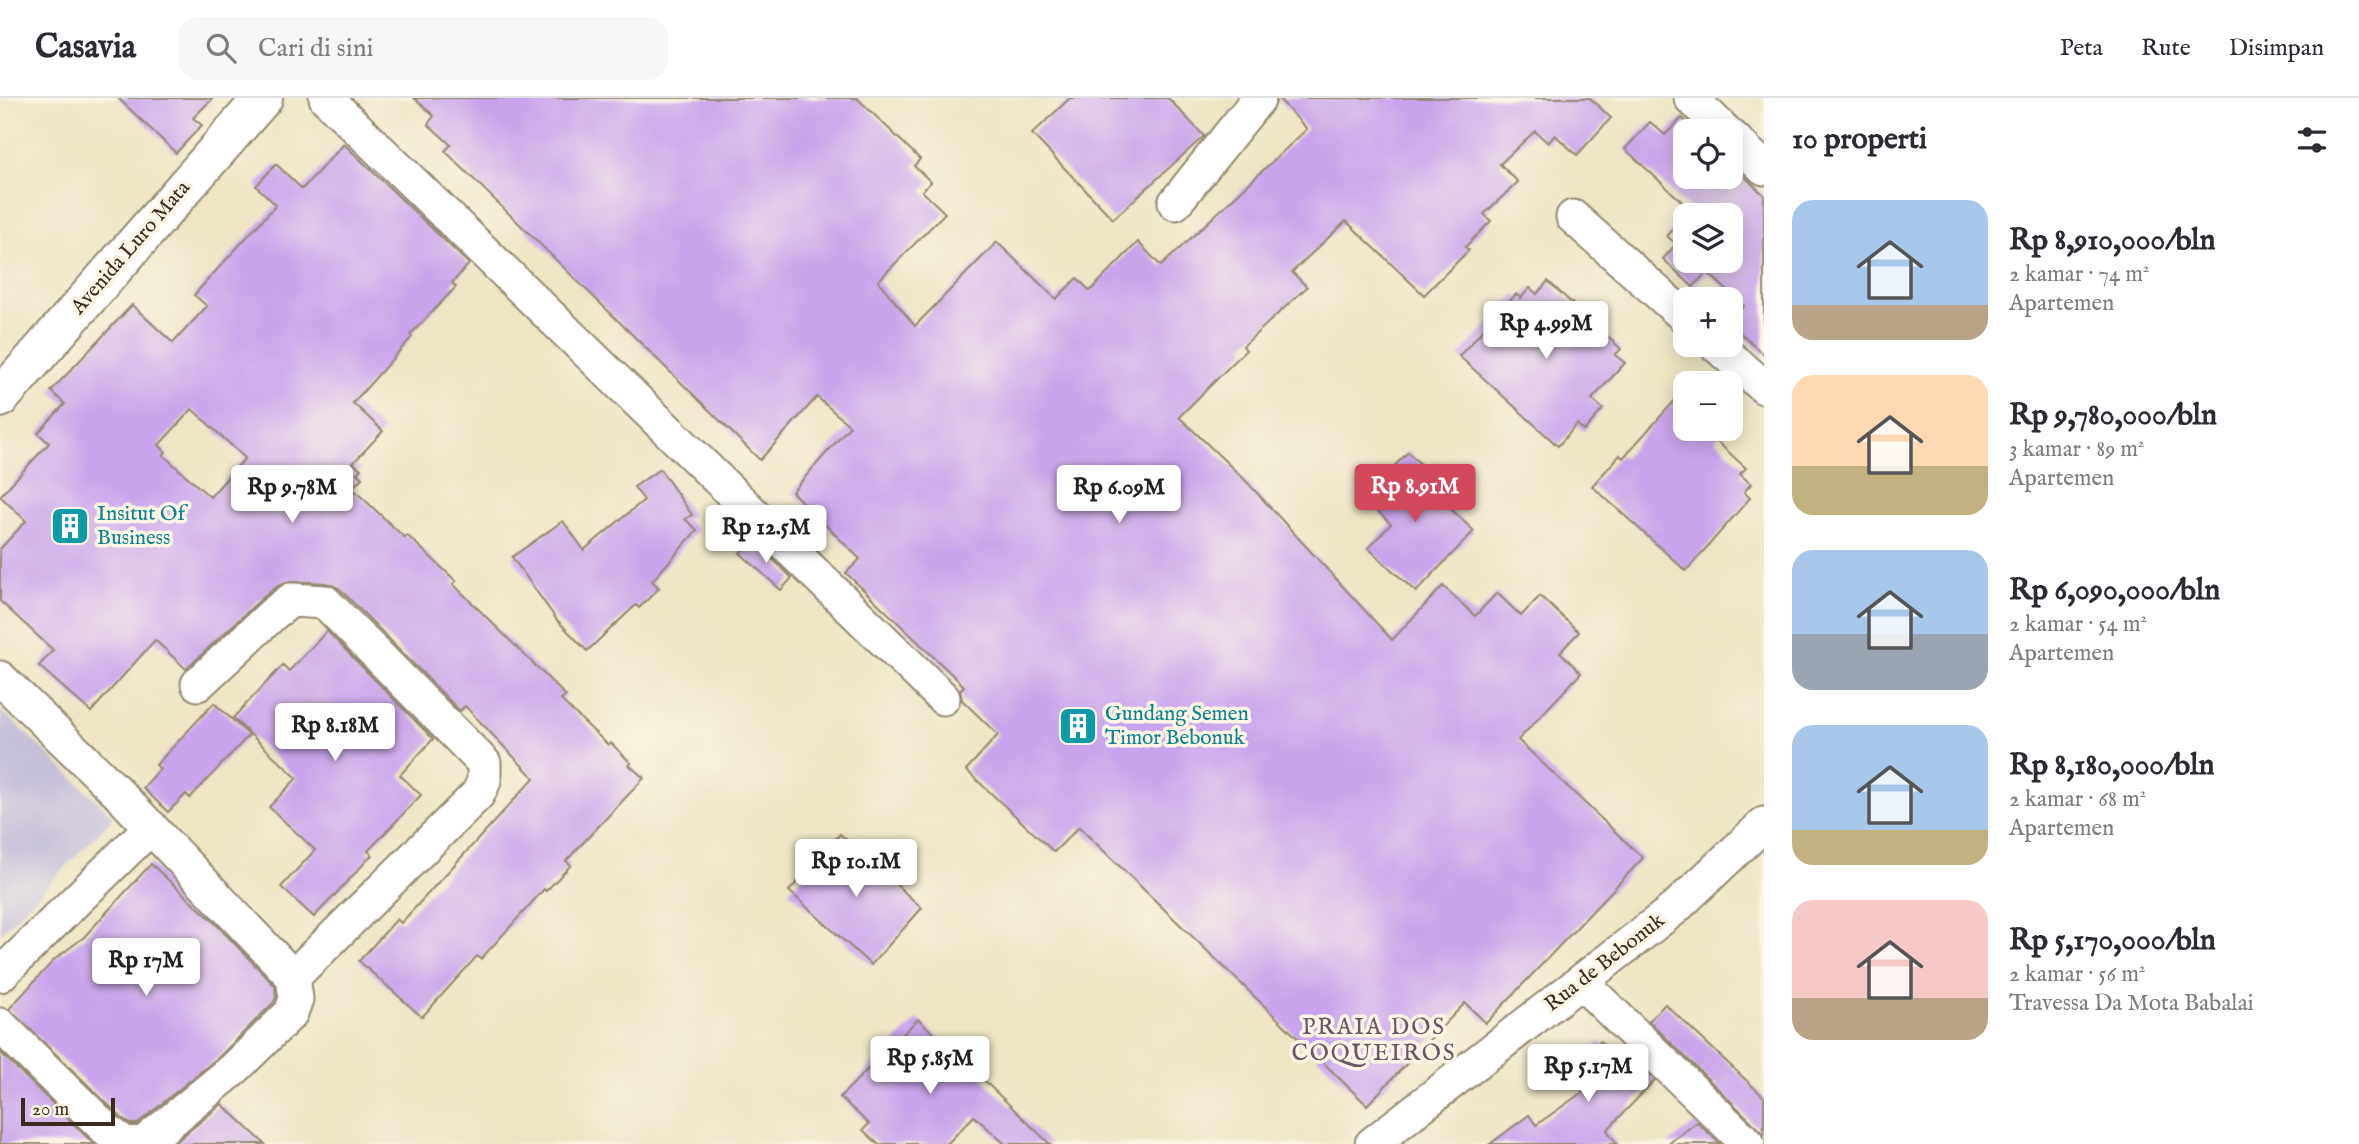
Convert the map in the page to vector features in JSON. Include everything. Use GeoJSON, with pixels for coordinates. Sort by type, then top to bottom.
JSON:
{"type":"FeatureCollection","features":[{"type":"Feature","properties":{"kind":"main road","name":"Avenida Luro Mata"},"geometry":{"type":"LineString","coordinates":[[0,398],[255,101]]}},
{"type":"Feature","properties":{"kind":"street"},"geometry":{"type":"LineString","coordinates":[[326,98],[943,698]]}},
{"type":"Feature","properties":{"kind":"street"},"geometry":{"type":"LineString","coordinates":[[1175,203],[1259,98]]}},
{"type":"Feature","properties":{"kind":"street"},"geometry":{"type":"LineString","coordinates":[[1691,98],[1713,119]]}},
{"type":"Feature","properties":{"kind":"street"},"geometry":{"type":"LineString","coordinates":[[1743,148],[1764,168]]}},
{"type":"Feature","properties":{"kind":"street"},"geometry":{"type":"LineString","coordinates":[[1573,217],[1673,306]]}},
{"type":"Feature","properties":{"kind":"street"},"geometry":{"type":"LineString","coordinates":[[1730,357],[1764,387]]}},
{"type":"Feature","properties":{"kind":"street"},"geometry":{"type":"LineString","coordinates":[[198,684],[291,600],[325,602],[484,763],[484,781],[478,794],[293,977]]}},
{"type":"Feature","properties":{"kind":"street"},"geometry":{"type":"LineString","coordinates":[[0,678],[151,827],[293,977],[296,999],[291,1013],[234,1069],[144,1143],[127,1144],[110,1133],[0,1025]]}},
{"type":"Feature","properties":{"kind":"street","name":"Rua de Bebonuk"},"geometry":{"type":"LineString","coordinates":[[1372,1144],[1674,909],[1764,824]]}},
{"type":"Feature","properties":{"kind":"street"},"geometry":{"type":"LineString","coordinates":[[0,975],[151,827]]}},
{"type":"Feature","properties":{"kind":"street"},"geometry":{"type":"LineString","coordinates":[[1582,983],[1748,1144]]}},
{"type":"Feature","properties":{"kind":"shaded area"},"geometry":{"type":"Polygon","coordinates":[[[0,709],[114,817],[0,934],[0,709]]]}},
{"type":"Feature","properties":{"kind":"building"},"geometry":{"type":"Polygon","coordinates":[[[118,98],[213,98],[193,118],[202,125],[176,153],[118,98]]]}},
{"type":"Feature","properties":{"kind":"building"},"geometry":{"type":"Polygon","coordinates":[[[414,98],[857,98],[920,159],[914,166],[931,182],[922,191],[945,213],[878,281],[915,326],[997,242],[1056,299],[1077,278],[1090,291],[1138,242],[1161,266],[1307,129],[1278,98],[1590,98],[1611,118],[1577,155],[1555,135],[1548,143],[1535,131],[1500,164],[1518,182],[1484,214],[1491,221],[1465,247],[1469,250],[1424,295],[1346,221],[1292,272],[1307,287],[1243,346],[1246,350],[1179,417],[1246,481],[1392,640],[1443,586],[1475,616],[1497,593],[1521,616],[1540,596],[1579,632],[1560,652],[1581,673],[1518,740],[1643,858],[1486,1023],[1465,1003],[1367,1105],[1079,827],[1054,852],[966,770],[998,735],[962,700],[960,690],[964,686],[846,573],[860,559],[792,492],[850,426],[817,397],[760,460],[445,151],[451,145],[428,124],[434,116],[414,98]]]}},
{"type":"Feature","properties":{"kind":"building"},"geometry":{"type":"Polygon","coordinates":[[[1070,98],[1168,98],[1204,136],[1113,219],[1032,134],[1070,98]]]}},
{"type":"Feature","properties":{"kind":"building"},"geometry":{"type":"Polygon","coordinates":[[[1650,122],[1665,135],[1673,127],[1673,189],[1743,189],[1743,175],[1764,195],[1764,355],[1743,335],[1743,287],[1723,287],[1708,273],[1743,273],[1743,203],[1683,203],[1625,149],[1650,122]]]}},
{"type":"Feature","properties":{"kind":"building"},"geometry":{"type":"Polygon","coordinates":[[[344,144],[469,264],[452,283],[456,287],[410,335],[412,337],[353,403],[383,431],[353,463],[361,469],[357,473],[362,478],[352,488],[456,581],[453,584],[566,696],[561,700],[608,745],[611,743],[644,778],[566,861],[571,865],[546,891],[544,889],[481,959],[477,956],[422,1017],[359,961],[397,919],[401,923],[534,778],[465,706],[460,711],[339,588],[326,583],[292,581],[279,585],[186,669],[155,640],[91,712],[39,666],[53,650],[0,601],[0,549],[26,521],[0,496],[49,443],[38,433],[65,404],[51,391],[132,305],[173,343],[207,306],[194,295],[276,205],[256,186],[276,164],[302,189],[344,144]],[[192,409],[159,445],[166,452],[163,455],[210,497],[245,458],[192,409]]]}},
{"type":"Feature","properties":{"kind":"building"},"geometry":{"type":"Polygon","coordinates":[[[1673,229],[1673,241],[1667,236],[1673,229]]]}},
{"type":"Feature","properties":{"kind":"building"},"geometry":{"type":"Polygon","coordinates":[[[1673,247],[1673,268],[1663,259],[1673,247]]]}},
{"type":"Feature","properties":{"kind":"building"},"geometry":{"type":"Polygon","coordinates":[[[1678,273],[1706,273],[1693,287],[1678,273]]]}},
{"type":"Feature","properties":{"kind":"building"},"geometry":{"type":"Polygon","coordinates":[[[1548,281],[1621,349],[1615,355],[1625,363],[1592,399],[1603,409],[1584,431],[1577,424],[1558,446],[1459,356],[1516,294],[1521,298],[1530,288],[1537,294],[1548,281]]]}},
{"type":"Feature","properties":{"kind":"building"},"geometry":{"type":"Polygon","coordinates":[[[1673,402],[1673,441],[1716,441],[1746,468],[1740,474],[1751,484],[1744,492],[1750,498],[1686,571],[1592,486],[1620,455],[1623,458],[1673,402]]]}},
{"type":"Feature","properties":{"kind":"building"},"geometry":{"type":"Polygon","coordinates":[[[1408,452],[1436,479],[1428,487],[1474,531],[1416,592],[1368,548],[1391,524],[1364,498],[1408,452]]]}},
{"type":"Feature","properties":{"kind":"building"},"geometry":{"type":"Polygon","coordinates":[[[660,469],[692,515],[685,519],[697,530],[652,581],[659,588],[639,608],[636,605],[587,651],[557,620],[512,557],[563,521],[584,550],[644,500],[634,487],[660,469]]]}},
{"type":"Feature","properties":{"kind":"building"},"geometry":{"type":"Polygon","coordinates":[[[752,539],[792,578],[781,590],[740,553],[752,539]]]}},
{"type":"Feature","properties":{"kind":"building"},"geometry":{"type":"Polygon","coordinates":[[[327,631],[433,739],[400,775],[421,795],[368,851],[372,855],[314,917],[281,887],[315,850],[269,807],[297,778],[233,718],[283,665],[289,671],[327,631]]]}},
{"type":"Feature","properties":{"kind":"building"},"geometry":{"type":"Polygon","coordinates":[[[214,703],[249,735],[190,798],[186,794],[168,812],[143,788],[160,769],[156,765],[214,703]]]}},
{"type":"Feature","properties":{"kind":"building"},"geometry":{"type":"Polygon","coordinates":[[[840,834],[922,908],[871,965],[789,891],[840,834]]]}},
{"type":"Feature","properties":{"kind":"building"},"geometry":{"type":"Polygon","coordinates":[[[151,864],[213,921],[275,986],[276,997],[221,1055],[137,1124],[131,1124],[9,1009],[54,960],[84,937],[151,864]]]}},
{"type":"Feature","properties":{"kind":"building"},"geometry":{"type":"Polygon","coordinates":[[[1665,1004],[1764,1097],[1764,1134],[1649,1021],[1665,1004]]]}},
{"type":"Feature","properties":{"kind":"building"},"geometry":{"type":"Polygon","coordinates":[[[918,1019],[1050,1144],[1005,1144],[974,1116],[947,1144],[878,1144],[863,1130],[869,1124],[840,1097],[918,1019]]]}},
{"type":"Feature","properties":{"kind":"building"},"geometry":{"type":"Polygon","coordinates":[[[1600,1041],[1616,1056],[1623,1049],[1655,1080],[1607,1130],[1617,1144],[1490,1144],[1529,1115],[1536,1125],[1594,1084],[1576,1067],[1600,1041]]]}},
{"type":"Feature","properties":{"kind":"building"},"geometry":{"type":"Polygon","coordinates":[[[0,1052],[94,1144],[0,1144],[0,1052]]]}},
{"type":"Feature","properties":{"kind":"building"},"geometry":{"type":"Polygon","coordinates":[[[222,1104],[265,1144],[173,1144],[222,1104]]]}},
{"type":"Feature","properties":{"kind":"building"},"geometry":{"type":"Polygon","coordinates":[[[1697,1122],[1720,1144],[1668,1144],[1697,1122]]]}},
{"type":"Feature","properties":{"kind":"place","name":"Insitut Of Business"},"geometry":{"type":"Point","coordinates":[70,526]}},
{"type":"Feature","properties":{"kind":"place","name":"Gundang Semen Timor Bebonuk"},"geometry":{"type":"Point","coordinates":[1078,726]}},
{"type":"Feature","properties":{"kind":"district","name":"PRAIA DOS COQUEIROS"},"geometry":{"type":"Point","coordinates":[1374,1040]}}]}
